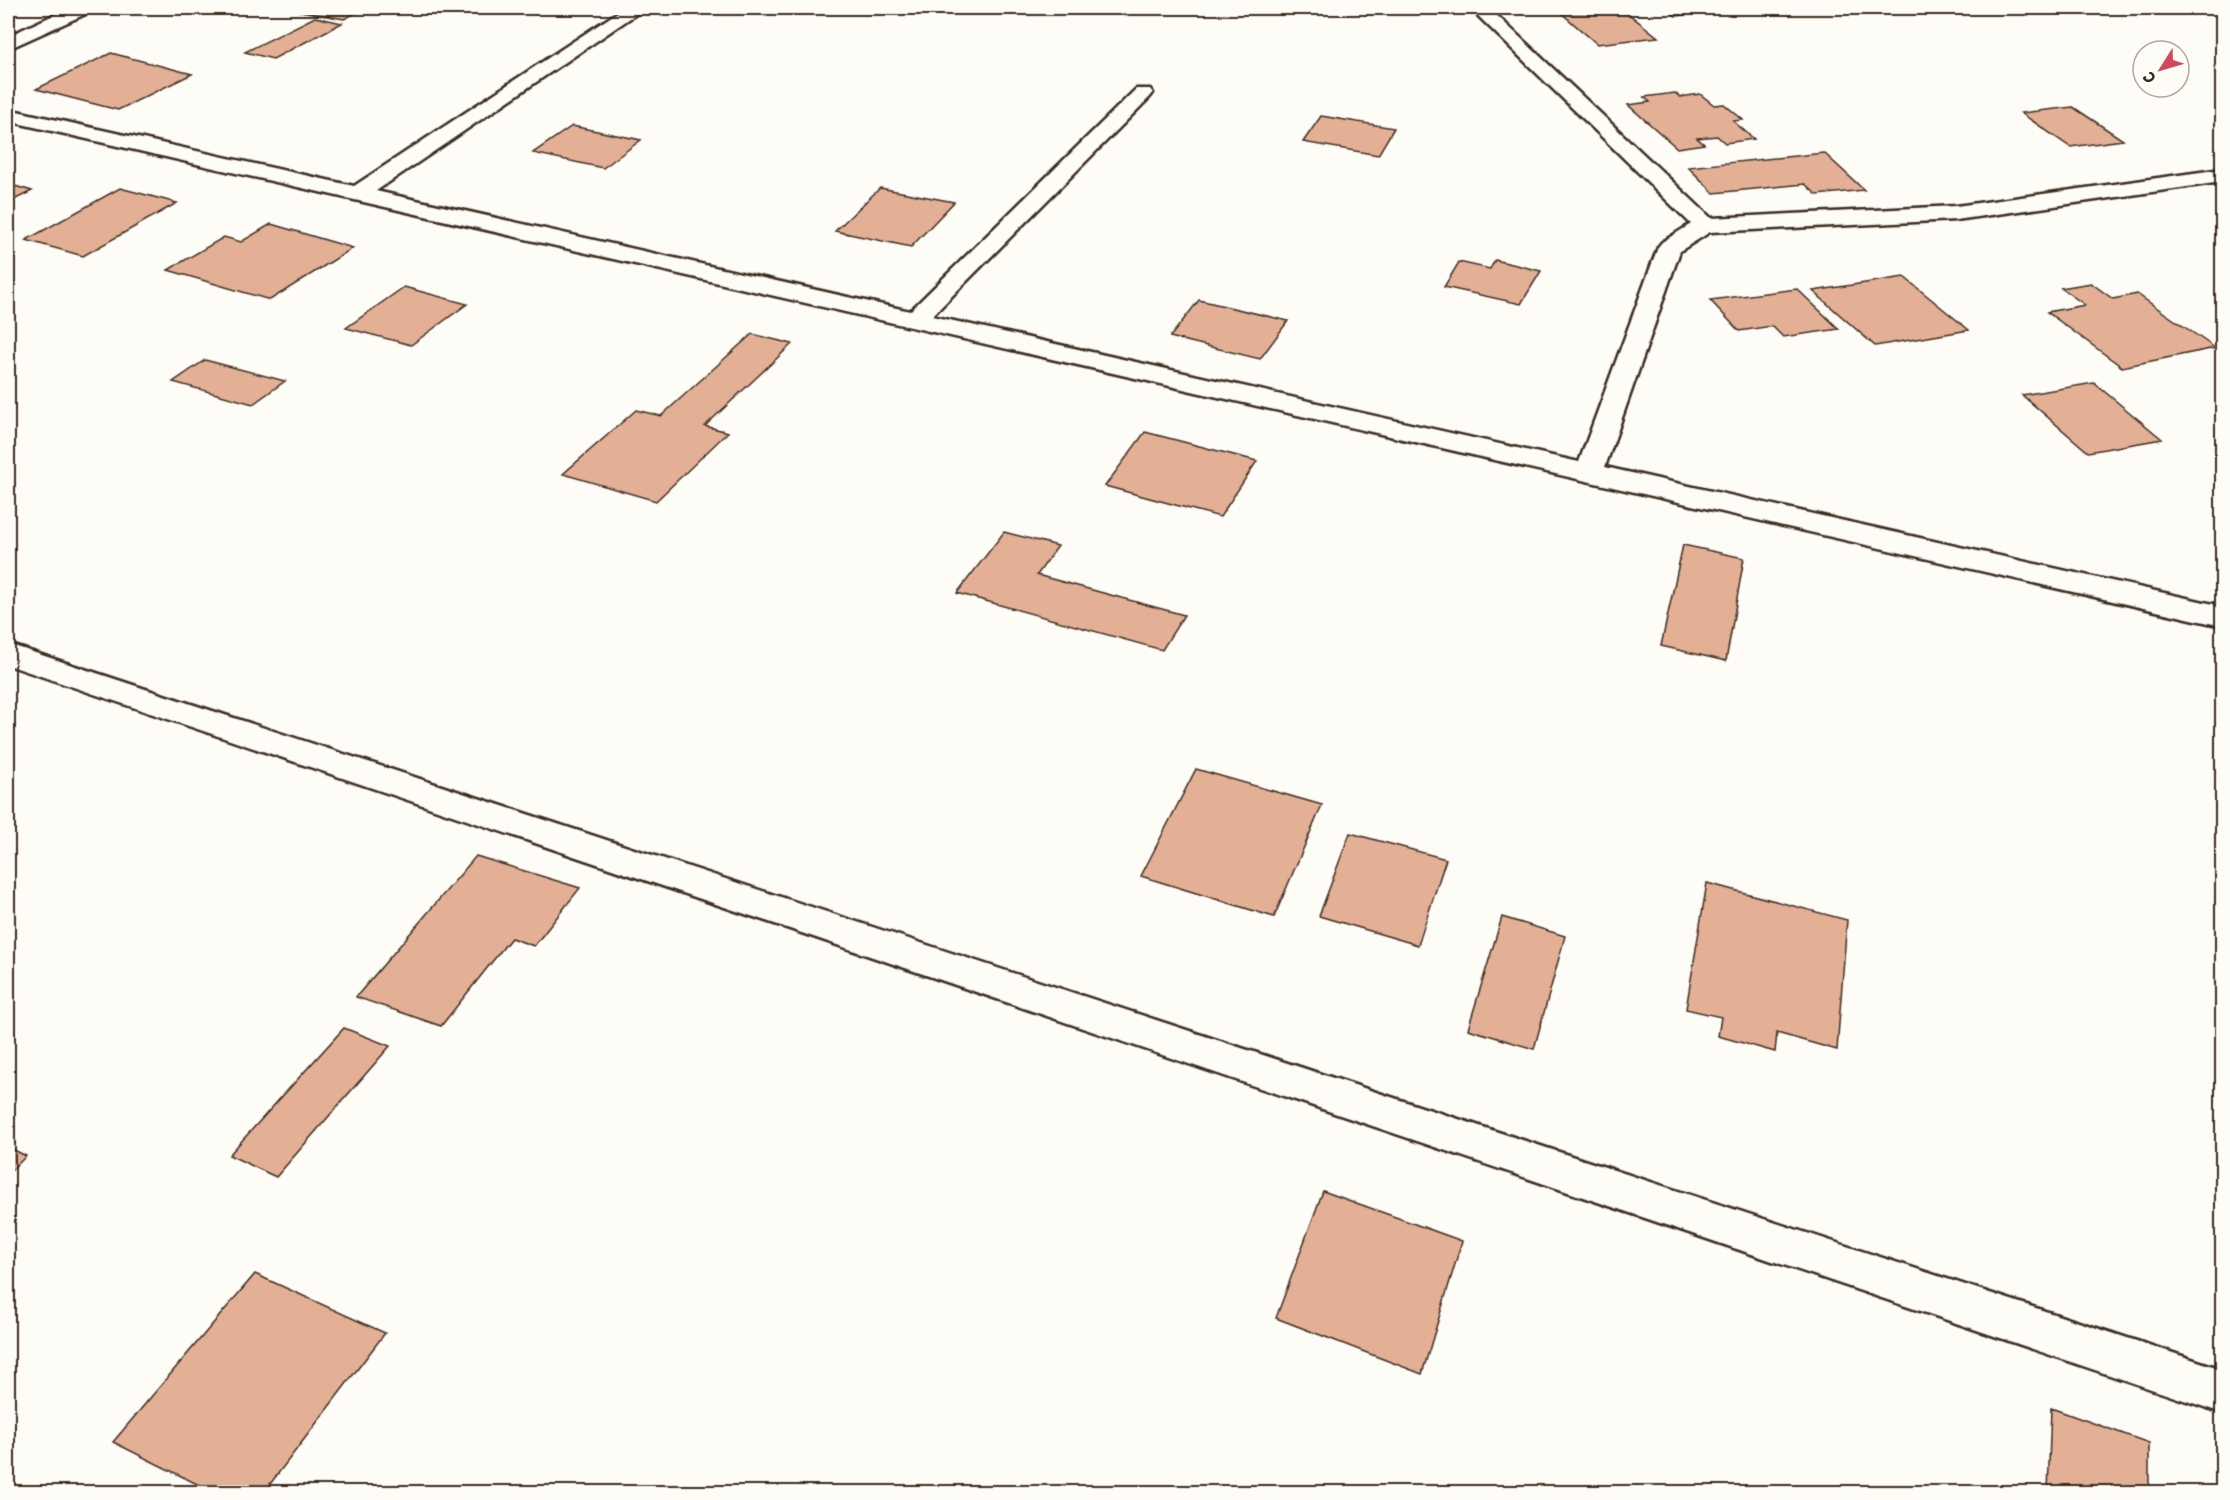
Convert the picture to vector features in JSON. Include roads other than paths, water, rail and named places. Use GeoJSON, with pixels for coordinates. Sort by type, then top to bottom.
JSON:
{"type":"FeatureCollection","features":[{"type":"Feature","properties":{"kind":"street"},"geometry":{"type":"LineString","coordinates":[[8,43],[83,8]]}},
{"type":"Feature","properties":{"kind":"street"},"geometry":{"type":"LineString","coordinates":[[357,194],[636,8]]}},
{"type":"Feature","properties":{"kind":"street"},"geometry":{"type":"LineString","coordinates":[[1479,8],[1705,225]]}},
{"type":"Feature","properties":{"kind":"street"},"geometry":{"type":"LineString","coordinates":[[915,320],[1143,93]]}},
{"type":"Feature","properties":{"kind":"street"},"geometry":{"type":"LineString","coordinates":[[8,115],[2223,616]]}},
{"type":"Feature","properties":{"kind":"street"},"geometry":{"type":"LineString","coordinates":[[1589,473],[1670,247],[1705,225],[1956,213],[2223,175]]}},
{"type":"Feature","properties":{"kind":"street"},"geometry":{"type":"LineString","coordinates":[[8,654],[2223,1391]]}}]}
